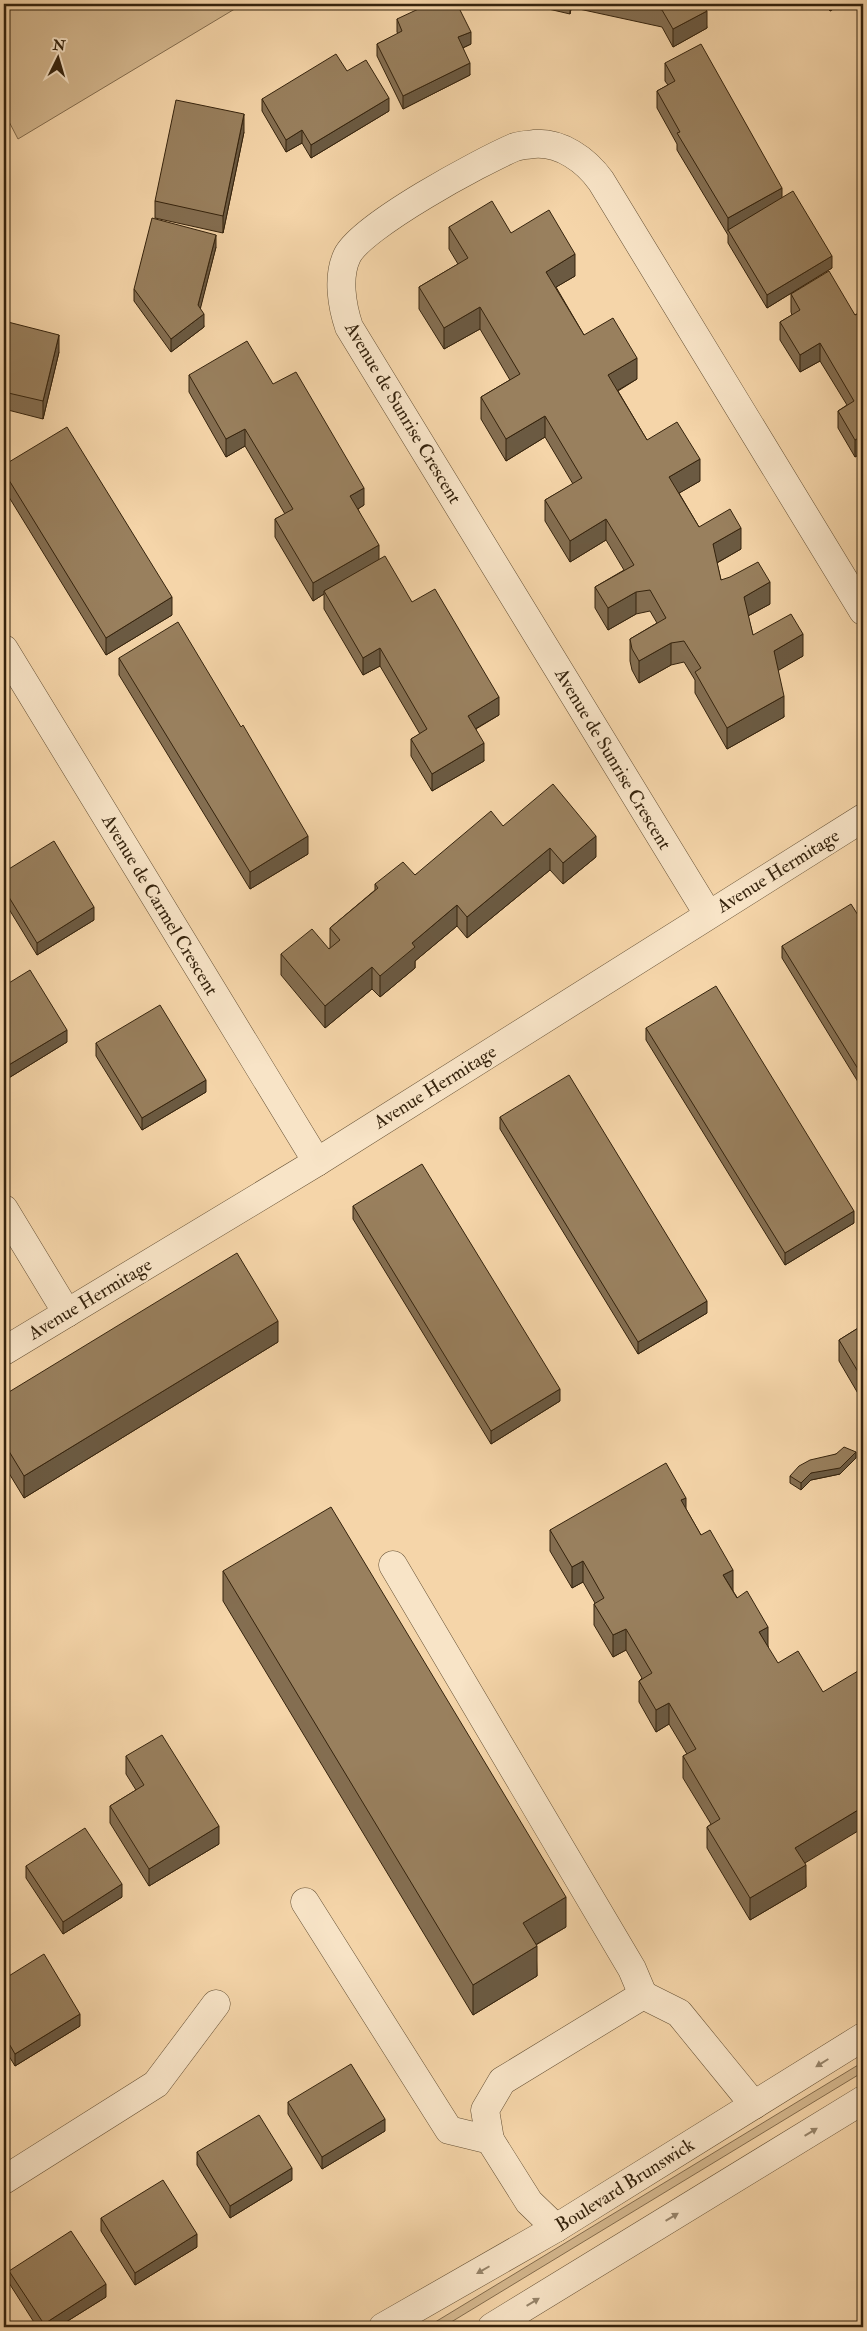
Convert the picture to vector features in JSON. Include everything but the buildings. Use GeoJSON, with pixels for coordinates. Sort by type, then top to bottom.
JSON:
{"type":"FeatureCollection","features":[{"type":"Feature","properties":{"kind":"street","name":"Avenue de Sunrise Crescent"},"geometry":{"type":"LineString","coordinates":[[708,914],[349,327],[344,311],[342,294],[343,276],[347,257],[357,242],[422,196],[517,147],[536,144],[551,146],[579,157],[591,167],[601,181],[863,611]]}},
{"type":"Feature","properties":{"kind":"street","name":"Avenue de Carmel Crescent"},"geometry":{"type":"LineString","coordinates":[[4,649],[317,1162]]}},
{"type":"Feature","properties":{"kind":"street","name":"Avenue Hermitage"},"geometry":{"type":"LineString","coordinates":[[4,1351],[317,1162],[863,818]]}},
{"type":"Feature","properties":{"kind":"street"},"geometry":{"type":"LineString","coordinates":[[4,1208],[67,1314]]}},
{"type":"Feature","properties":{"kind":"street"},"geometry":{"type":"LineString","coordinates":[[393,1565],[632,1969],[643,1995],[679,2013],[754,2105]]}},
{"type":"Feature","properties":{"kind":"street"},"geometry":{"type":"LineString","coordinates":[[305,1902],[449,2130],[490,2140]]}},
{"type":"Feature","properties":{"kind":"street"},"geometry":{"type":"LineString","coordinates":[[556,2228],[529,2202],[490,2140],[485,2110],[502,2081],[643,1995]]}},
{"type":"Feature","properties":{"kind":"street"},"geometry":{"type":"LineString","coordinates":[[4,2180],[156,2084],[216,2004]]}},
{"type":"Feature","properties":{"kind":"street","name":"Boulevard Brunswick"},"geometry":{"type":"LineString","coordinates":[[383,2327],[556,2228],[863,2037]]}},
{"type":"Feature","properties":{"kind":"street"},"geometry":{"type":"LineString","coordinates":[[492,2327],[863,2100]]}},
{"type":"Feature","properties":{"kind":"shaded area"},"geometry":{"type":"Polygon","coordinates":[[[6,4],[243,4],[18,139],[4,112],[4,30],[6,4]]]}},
{"type":"Feature","properties":{"kind":"shaded area"},"geometry":{"type":"Polygon","coordinates":[[[863,2062],[863,2072],[443,2327],[427,2327],[863,2062]]]}}]}
